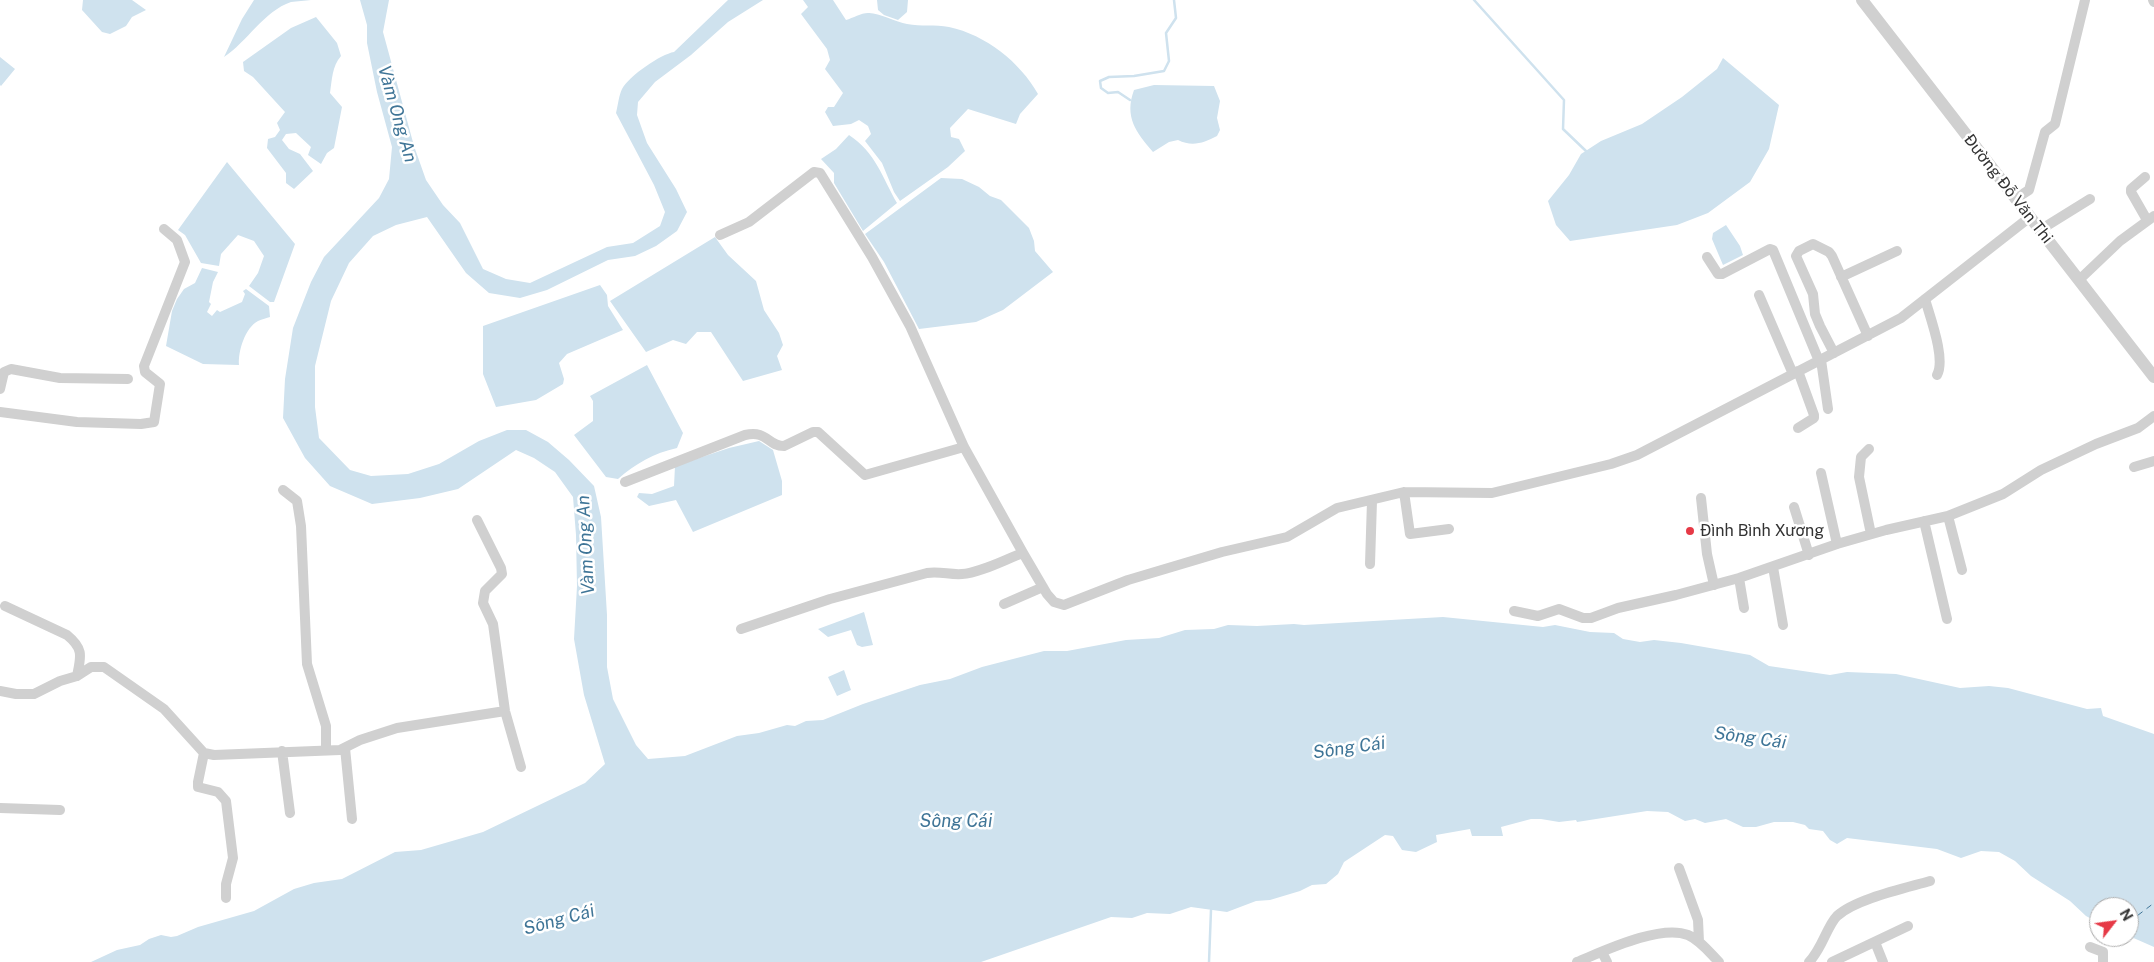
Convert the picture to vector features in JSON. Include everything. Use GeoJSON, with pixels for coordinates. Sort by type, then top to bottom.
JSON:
{"type":"FeatureCollection","features":[{"type":"Feature","properties":{"kind":"street","name":"Đường Đỗ Văn Thi"},"geometry":{"type":"LineString","coordinates":[[1862,0],[2154,377]]}},
{"type":"Feature","properties":{"kind":"street"},"geometry":{"type":"LineString","coordinates":[[2015,198],[2029,190],[2045,132],[2055,124],[2085,0]]}},
{"type":"Feature","properties":{"kind":"street"},"geometry":{"type":"LineString","coordinates":[[720,235],[749,222],[814,172],[820,173],[872,257],[910,326],[964,447],[1023,552],[1054,602],[1064,605],[1137,577],[1222,552],[1287,537],[1336,508],[1404,492],[1492,493],[1611,464],[1637,455],[1901,318],[2030,217]]}},
{"type":"Feature","properties":{"kind":"street"},"geometry":{"type":"LineString","coordinates":[[2079,280],[2120,241],[2151,218],[2131,192],[2131,189],[2145,177]]}},
{"type":"Feature","properties":{"kind":"street"},"geometry":{"type":"LineString","coordinates":[[2040,230],[2090,199]]}},
{"type":"Feature","properties":{"kind":"street"},"geometry":{"type":"LineString","coordinates":[[0,412],[77,422],[141,424],[154,422],[160,384],[145,372],[144,366],[185,262],[177,240],[164,229]]}},
{"type":"Feature","properties":{"kind":"street"},"geometry":{"type":"LineString","coordinates":[[1834,353],[1825,338],[1815,314],[1813,294],[1796,256],[1799,251],[1807,246],[1818,246],[1832,256],[1868,336]]}},
{"type":"Feature","properties":{"kind":"street"},"geometry":{"type":"LineString","coordinates":[[1707,256],[1718,274],[1722,274],[1770,249],[1773,250],[1820,361],[1828,409]]}},
{"type":"Feature","properties":{"kind":"street"},"geometry":{"type":"LineString","coordinates":[[1841,277],[1897,251]]}},
{"type":"Feature","properties":{"kind":"street"},"geometry":{"type":"LineString","coordinates":[[1759,295],[1814,415],[1814,418],[1798,428]]}},
{"type":"Feature","properties":{"kind":"street"},"geometry":{"type":"LineString","coordinates":[[1925,299],[1939,356],[1940,365],[1937,375]]}},
{"type":"Feature","properties":{"kind":"street"},"geometry":{"type":"LineString","coordinates":[[0,389],[4,372],[11,369],[60,378],[128,380]]}},
{"type":"Feature","properties":{"kind":"street"},"geometry":{"type":"LineString","coordinates":[[1514,611],[1538,616],[1560,609],[1587,619],[1618,608],[1739,578],[1871,534],[1948,516],[2004,494],[2040,470],[2096,444],[2138,428],[2154,416]]}},
{"type":"Feature","properties":{"kind":"street"},"geometry":{"type":"LineString","coordinates":[[625,482],[745,435],[755,433],[764,436],[779,446],[784,446],[812,432],[818,432],[865,475],[964,447]]}},
{"type":"Feature","properties":{"kind":"street"},"geometry":{"type":"LineString","coordinates":[[1869,448],[1861,457],[1859,477],[1871,534]]}},
{"type":"Feature","properties":{"kind":"street"},"geometry":{"type":"LineString","coordinates":[[2134,467],[2154,461]]}},
{"type":"Feature","properties":{"kind":"street"},"geometry":{"type":"LineString","coordinates":[[1821,473],[1837,544]]}},
{"type":"Feature","properties":{"kind":"street"},"geometry":{"type":"LineString","coordinates":[[283,490],[297,501],[301,526],[307,664],[326,726],[326,750]]}},
{"type":"Feature","properties":{"kind":"street"},"geometry":{"type":"LineString","coordinates":[[1404,492],[1410,534],[1449,529]]}},
{"type":"Feature","properties":{"kind":"street"},"geometry":{"type":"LineString","coordinates":[[1701,498],[1707,554],[1714,585]]}},
{"type":"Feature","properties":{"kind":"street"},"geometry":{"type":"LineString","coordinates":[[1370,564],[1372,501]]}},
{"type":"Feature","properties":{"kind":"street"},"geometry":{"type":"LineString","coordinates":[[1794,507],[1809,555]]}},
{"type":"Feature","properties":{"kind":"street"},"geometry":{"type":"LineString","coordinates":[[1948,516],[1962,570]]}},
{"type":"Feature","properties":{"kind":"street"},"geometry":{"type":"LineString","coordinates":[[477,520],[502,574],[485,591],[483,603],[494,632],[505,711],[520,767]]}},
{"type":"Feature","properties":{"kind":"street"},"geometry":{"type":"LineString","coordinates":[[1924,521],[1947,619]]}},
{"type":"Feature","properties":{"kind":"street"},"geometry":{"type":"LineString","coordinates":[[740,629],[830,599],[927,573],[938,571],[961,574],[970,573],[1023,552]]}},
{"type":"Feature","properties":{"kind":"street"},"geometry":{"type":"LineString","coordinates":[[1774,567],[1783,625]]}},
{"type":"Feature","properties":{"kind":"street"},"geometry":{"type":"LineString","coordinates":[[1739,578],[1744,608]]}},
{"type":"Feature","properties":{"kind":"street"},"geometry":{"type":"LineString","coordinates":[[1004,604],[1043,587]]}},
{"type":"Feature","properties":{"kind":"street"},"geometry":{"type":"LineString","coordinates":[[5,606],[67,635],[76,642],[80,650],[78,676]]}},
{"type":"Feature","properties":{"kind":"street"},"geometry":{"type":"LineString","coordinates":[[0,691],[16,694],[34,694],[60,681],[78,676],[91,667],[98,666],[114,673],[164,709],[204,753],[214,755],[345,748],[360,740],[397,728],[505,711]]}},
{"type":"Feature","properties":{"kind":"street"},"geometry":{"type":"LineString","coordinates":[[345,748],[352,819]]}},
{"type":"Feature","properties":{"kind":"street"},"geometry":{"type":"LineString","coordinates":[[282,751],[290,813]]}},
{"type":"Feature","properties":{"kind":"street"},"geometry":{"type":"LineString","coordinates":[[204,753],[198,787],[218,792],[226,801],[233,858],[226,884],[226,898]]}},
{"type":"Feature","properties":{"kind":"street"},"geometry":{"type":"LineString","coordinates":[[0,808],[60,810]]}},
{"type":"Feature","properties":{"kind":"street"},"geometry":{"type":"LineString","coordinates":[[1679,868],[1698,920],[1699,942]]}},
{"type":"Feature","properties":{"kind":"street"},"geometry":{"type":"LineString","coordinates":[[1809,962],[1817,953],[1836,917],[1881,894],[1930,882]]}},
{"type":"Feature","properties":{"kind":"street"},"geometry":{"type":"LineString","coordinates":[[1832,962],[1908,926]]}},
{"type":"Feature","properties":{"kind":"street"},"geometry":{"type":"LineString","coordinates":[[1577,962],[1645,938],[1675,932],[1688,935],[1699,942],[1720,962]]}},
{"type":"Feature","properties":{"kind":"street"},"geometry":{"type":"LineString","coordinates":[[1874,942],[1883,962]]}},
{"type":"Feature","properties":{"kind":"street"},"geometry":{"type":"LineString","coordinates":[[2090,947],[2102,952],[2103,962]]}},
{"type":"Feature","properties":{"kind":"street"},"geometry":{"type":"LineString","coordinates":[[1602,952],[1607,962]]}},
{"type":"Feature","properties":{"kind":"water"},"geometry":{"type":"Polygon","coordinates":[[[83,0],[132,0],[146,10],[132,17],[126,26],[110,34],[102,32],[82,10],[83,0]]]}},
{"type":"Feature","properties":{"kind":"water"},"geometry":{"type":"Polygon","coordinates":[[[254,0],[311,0],[291,2],[281,6],[264,19],[224,57],[242,19],[254,0]]]}},
{"type":"Feature","properties":{"kind":"water","name":"Sông Cái"},"geometry":{"type":"Polygon","coordinates":[[[360,0],[389,0],[383,32],[414,146],[426,180],[443,205],[460,223],[483,269],[506,279],[530,283],[607,247],[633,243],[660,226],[665,212],[654,185],[616,113],[622,89],[631,78],[646,66],[674,52],[728,0],[763,0],[728,22],[691,55],[655,82],[638,102],[637,115],[647,143],[676,189],[687,212],[677,231],[656,246],[635,256],[608,260],[547,290],[520,298],[489,293],[466,273],[427,217],[396,225],[373,236],[349,263],[331,301],[315,366],[315,407],[319,438],[350,470],[371,476],[408,474],[439,464],[479,441],[507,430],[526,430],[548,442],[569,460],[594,486],[601,517],[607,615],[607,667],[613,699],[636,745],[648,759],[685,756],[737,736],[759,733],[787,725],[795,726],[806,721],[823,720],[920,685],[950,679],[982,667],[1044,651],[1067,651],[1126,640],[1159,638],[1185,630],[1214,629],[1228,625],[1304,625],[1443,617],[1543,627],[1555,625],[1590,632],[1614,633],[1623,639],[1640,642],[1654,640],[1681,643],[1750,655],[1769,666],[1830,675],[1847,672],[1896,674],[1960,688],[1989,686],[2008,688],[2087,709],[2101,708],[2103,716],[2154,734],[2154,947],[2139,940],[2139,897],[2089,897],[2089,918],[2070,901],[2031,876],[2015,861],[1999,852],[1981,851],[1961,858],[1937,849],[1847,838],[1837,844],[1830,840],[1823,831],[1809,829],[1805,825],[1793,822],[1774,822],[1756,827],[1743,827],[1726,819],[1705,823],[1695,819],[1685,821],[1668,812],[1647,811],[1577,822],[1576,820],[1559,822],[1531,819],[1501,827],[1503,836],[1472,836],[1470,829],[1436,835],[1437,842],[1416,852],[1402,850],[1393,836],[1385,835],[1344,862],[1338,874],[1326,884],[1312,885],[1300,891],[1270,900],[1256,901],[1227,912],[1191,907],[1170,914],[1147,913],[1132,918],[1111,917],[981,962],[91,962],[117,950],[140,945],[149,939],[161,935],[177,936],[198,927],[254,911],[294,889],[314,883],[342,879],[395,852],[421,850],[483,832],[585,783],[605,764],[584,695],[574,639],[577,586],[573,497],[555,472],[534,458],[516,450],[458,489],[420,498],[372,504],[330,486],[305,458],[283,418],[285,379],[293,328],[311,282],[324,257],[379,198],[389,179],[392,147],[377,92],[367,43],[367,25],[360,0]]]}},
{"type":"Feature","properties":{"kind":"water"},"geometry":{"type":"Polygon","coordinates":[[[803,0],[833,0],[846,20],[872,13],[907,24],[944,26],[976,36],[989,43],[1012,61],[1031,82],[1038,94],[1020,114],[1016,124],[968,109],[950,128],[951,137],[959,139],[965,151],[948,167],[900,201],[894,192],[882,163],[865,141],[871,134],[868,126],[859,120],[851,124],[833,126],[825,112],[828,107],[834,107],[843,93],[825,69],[830,60],[827,49],[801,14],[808,7],[803,0]]]}},
{"type":"Feature","properties":{"kind":"water"},"geometry":{"type":"Polygon","coordinates":[[[877,0],[908,0],[907,12],[898,20],[884,15],[878,10],[877,0]]]}},
{"type":"Feature","properties":{"kind":"water"},"geometry":{"type":"Polygon","coordinates":[[[316,17],[337,43],[341,56],[334,69],[330,93],[342,107],[334,148],[327,153],[321,164],[308,155],[311,147],[296,133],[286,134],[282,140],[289,149],[300,154],[313,171],[294,189],[286,183],[286,173],[267,148],[268,139],[275,137],[280,130],[277,123],[285,112],[253,77],[244,71],[243,62],[291,28],[316,17]]]}},
{"type":"Feature","properties":{"kind":"water"},"geometry":{"type":"Polygon","coordinates":[[[0,57],[15,69],[1,86],[0,85],[0,57]]]}},
{"type":"Feature","properties":{"kind":"water"},"geometry":{"type":"Polygon","coordinates":[[[1723,58],[1779,105],[1769,149],[1750,182],[1708,213],[1677,225],[1570,241],[1556,225],[1548,201],[1569,175],[1581,154],[1601,141],[1642,124],[1682,97],[1717,69],[1723,58]]]}},
{"type":"Feature","properties":{"kind":"water"},"geometry":{"type":"Polygon","coordinates":[[[1154,85],[1214,86],[1220,101],[1217,118],[1220,130],[1217,136],[1207,141],[1193,144],[1178,140],[1169,142],[1153,152],[1141,138],[1133,124],[1130,108],[1134,90],[1154,85]]]}},
{"type":"Feature","properties":{"kind":"water"},"geometry":{"type":"Polygon","coordinates":[[[849,135],[872,158],[897,203],[863,231],[834,183],[834,173],[821,159],[836,149],[849,135]]]}},
{"type":"Feature","properties":{"kind":"water"},"geometry":{"type":"Polygon","coordinates":[[[227,162],[295,244],[274,302],[270,302],[249,286],[258,273],[264,256],[254,241],[238,235],[221,254],[219,266],[201,263],[185,235],[178,230],[227,162]]]}},
{"type":"Feature","properties":{"kind":"water"},"geometry":{"type":"Polygon","coordinates":[[[941,178],[962,179],[979,187],[990,196],[1001,200],[1029,228],[1034,241],[1035,251],[1053,272],[1003,310],[976,322],[919,329],[884,262],[865,234],[941,178]]]}},
{"type":"Feature","properties":{"kind":"water"},"geometry":{"type":"Polygon","coordinates":[[[1726,225],[1740,246],[1743,255],[1723,265],[1712,239],[1713,233],[1726,225]]]}},
{"type":"Feature","properties":{"kind":"water"},"geometry":{"type":"Polygon","coordinates":[[[715,237],[728,255],[756,281],[764,310],[779,333],[783,345],[777,356],[782,370],[743,381],[711,332],[697,332],[686,344],[673,340],[646,352],[610,301],[715,237]]]}},
{"type":"Feature","properties":{"kind":"water"},"geometry":{"type":"Polygon","coordinates":[[[202,268],[218,272],[213,282],[209,302],[211,304],[207,312],[212,316],[217,310],[220,312],[242,302],[245,294],[243,291],[246,289],[269,306],[270,317],[253,324],[246,334],[241,347],[239,365],[203,364],[166,346],[172,311],[177,299],[184,289],[195,283],[202,268]]]}},
{"type":"Feature","properties":{"kind":"water"},"geometry":{"type":"Polygon","coordinates":[[[600,285],[607,295],[608,306],[623,330],[567,354],[559,363],[564,379],[563,384],[536,400],[496,407],[483,374],[483,326],[600,285]]]}},
{"type":"Feature","properties":{"kind":"water"},"geometry":{"type":"Polygon","coordinates":[[[647,365],[683,433],[677,448],[645,460],[618,479],[606,477],[574,435],[593,421],[593,401],[590,396],[647,365]]]}},
{"type":"Feature","properties":{"kind":"water"},"geometry":{"type":"Polygon","coordinates":[[[759,441],[773,450],[782,481],[782,495],[693,532],[676,500],[649,506],[637,497],[639,493],[652,494],[674,486],[675,466],[729,448],[759,441]]]}},
{"type":"Feature","properties":{"kind":"water"},"geometry":{"type":"Polygon","coordinates":[[[864,612],[873,645],[862,647],[857,645],[851,630],[828,637],[818,629],[864,612]]]}},
{"type":"Feature","properties":{"kind":"water"},"geometry":{"type":"Polygon","coordinates":[[[844,670],[851,690],[837,696],[828,677],[844,670]]]}},
{"type":"Feature","properties":{"kind":"waterway"},"geometry":{"type":"LineString","coordinates":[[1130,100],[1118,92],[1108,93],[1101,88],[1100,81],[1109,77],[1134,76],[1164,71],[1169,61],[1166,33],[1176,18],[1174,0]]}},
{"type":"Feature","properties":{"kind":"waterway"},"geometry":{"type":"LineString","coordinates":[[1474,0],[1564,100],[1563,129],[1586,151]]}},
{"type":"Feature","properties":{"kind":"waterway"},"geometry":{"type":"LineString","coordinates":[[1209,962],[1211,910]]}},
{"type":"Feature","properties":{"kind":"ferry route"},"geometry":{"type":"LineString","coordinates":[[2139,914],[2154,903]]}},
{"type":"Feature","properties":{"kind":"place","name":"Đình Bình Xương"},"geometry":{"type":"Point","coordinates":[1690,531]}},
{"type":"Feature","properties":{"kind":"water label","name":"Vàm Ong An"},"geometry":{"type":"Point","coordinates":[397,114]}},
{"type":"Feature","properties":{"kind":"water label","name":"Vàm Ong An"},"geometry":{"type":"Point","coordinates":[586,545]}}]}
